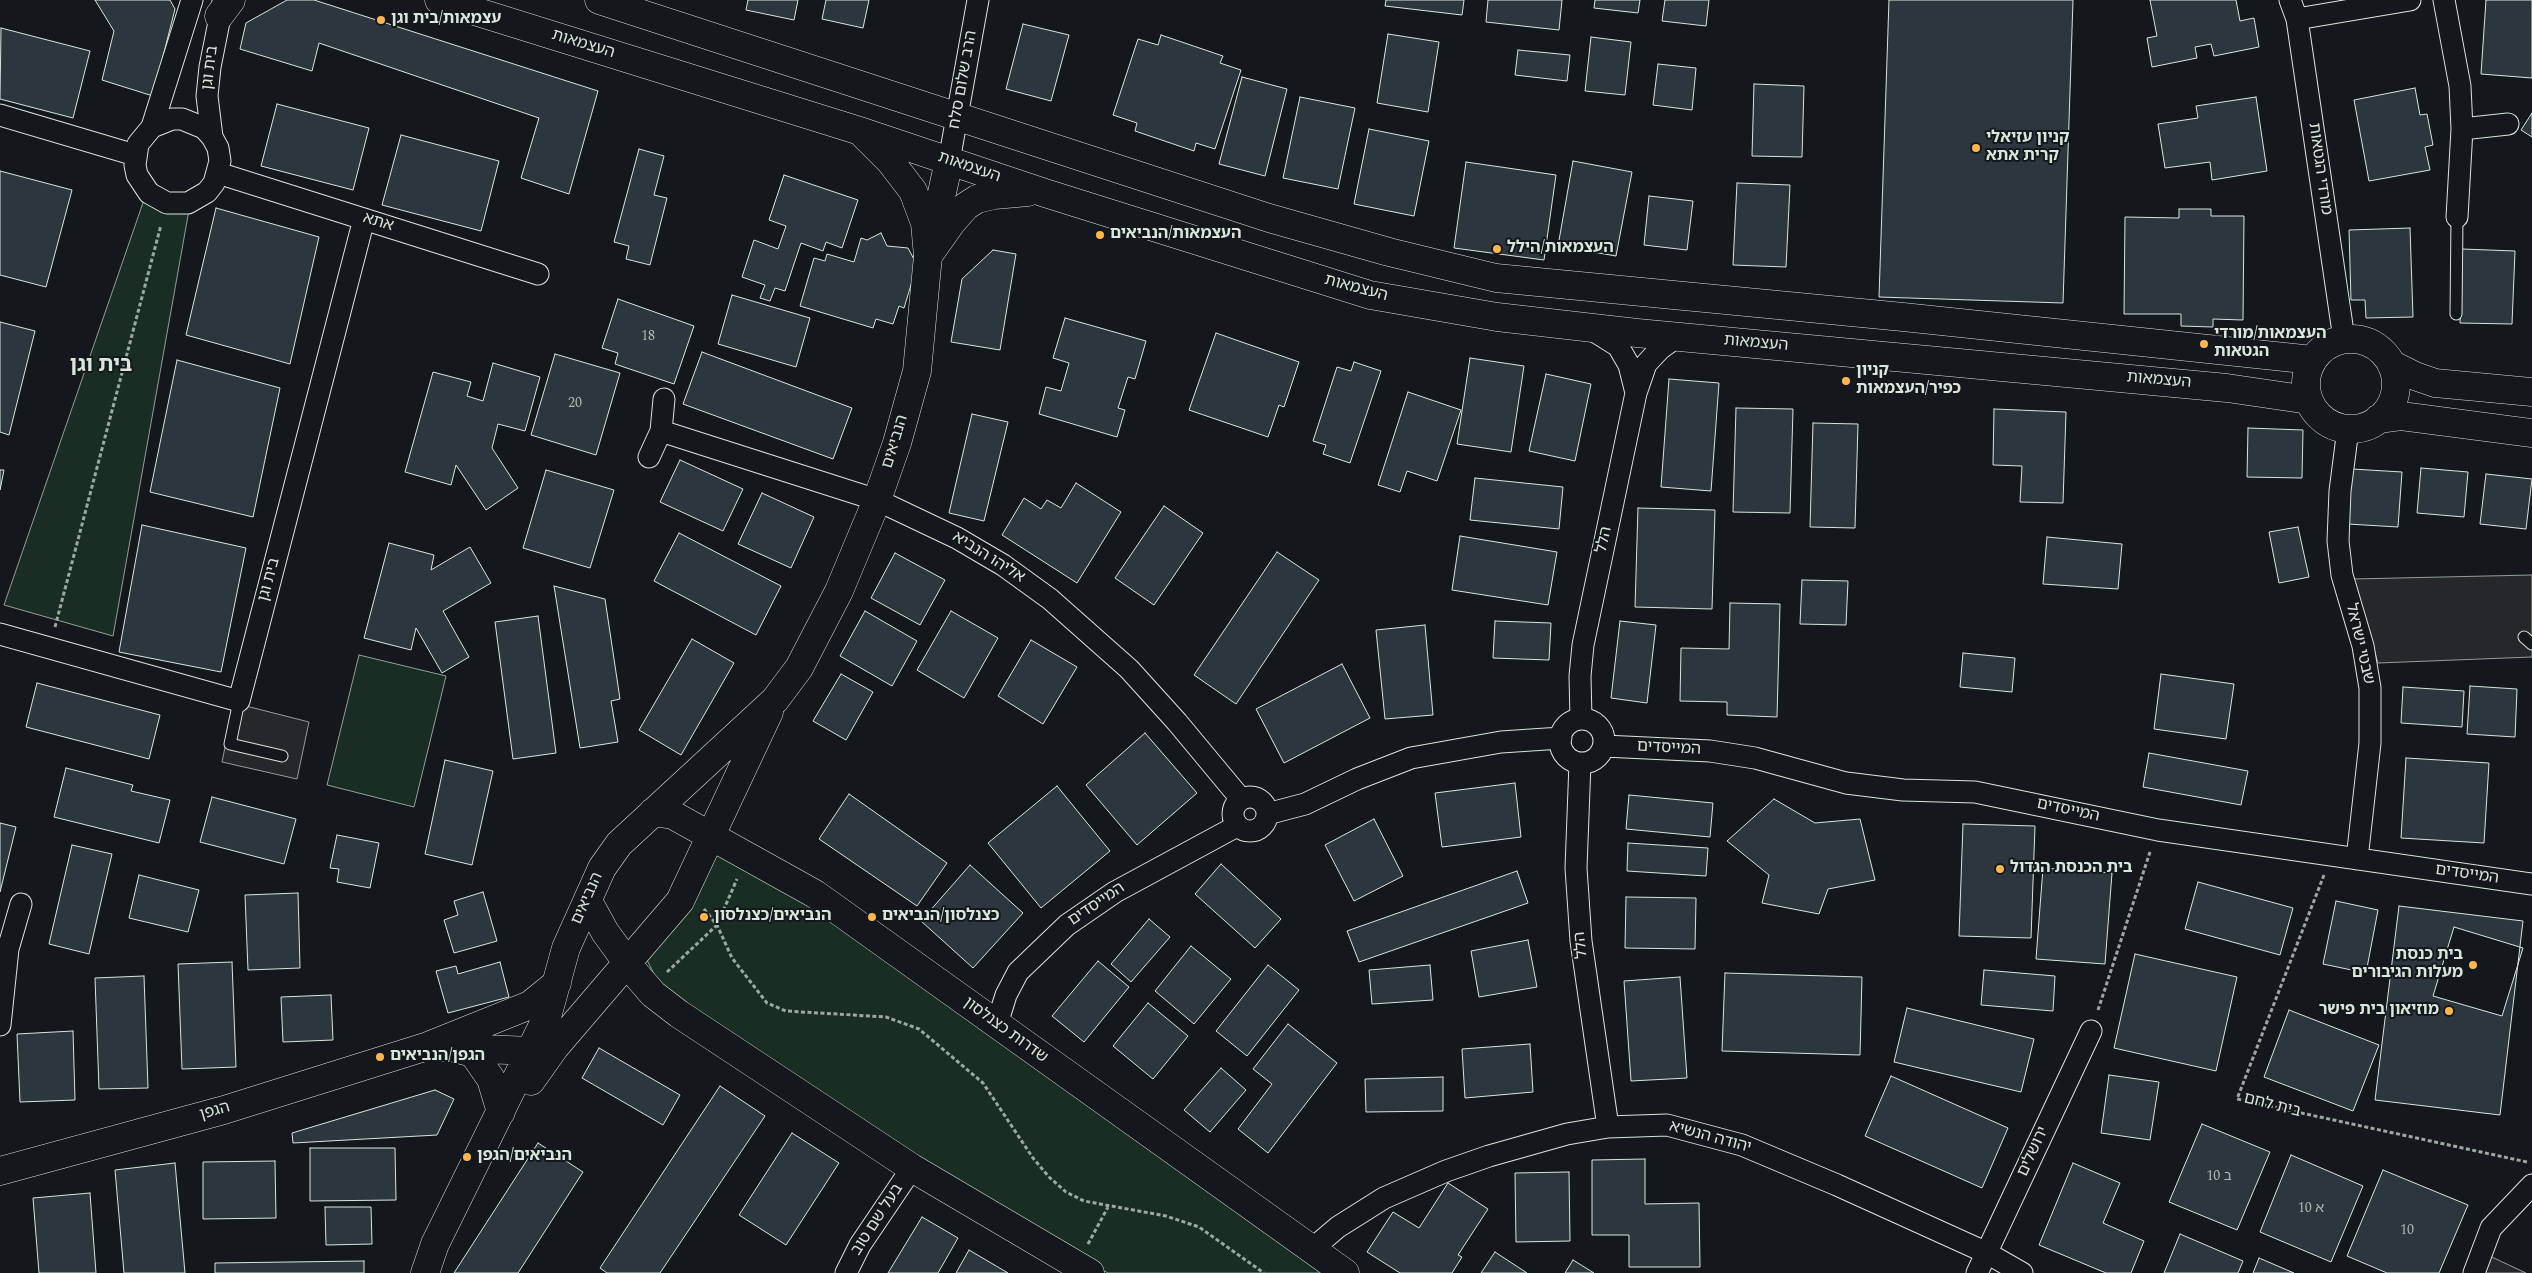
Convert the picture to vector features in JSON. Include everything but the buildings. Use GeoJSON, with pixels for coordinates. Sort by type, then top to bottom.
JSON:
{"type":"FeatureCollection","features":[{"type":"Feature","properties":{"kind":"main road","name":"העצמאות"},"geometry":{"type":"LineString","coordinates":[[439,0],[860,131],[1045,193],[1370,295],[1497,317],[2227,388],[2309,400]]}},
{"type":"Feature","properties":{"kind":"main road"},"geometry":{"type":"LineString","coordinates":[[599,0],[1269,218],[1389,252],[1496,278],[1643,294],[1903,317],[2313,360]]}},
{"type":"Feature","properties":{"kind":"main road"},"geometry":{"type":"LineString","coordinates":[[860,131],[890,161],[913,191],[926,223],[928,256]]}},
{"type":"Feature","properties":{"kind":"main road","name":"הנביאים"},"geometry":{"type":"LineString","coordinates":[[482,1153],[543,1049],[547,1017],[566,948],[602,868],[619,844],[775,700],[799,668],[839,591],[877,500],[897,443],[917,371],[928,256],[949,161]]}},
{"type":"Feature","properties":{"kind":"main road"},"geometry":{"type":"LineString","coordinates":[[928,256],[952,222],[966,206],[977,199],[1015,192],[1045,193]]}},
{"type":"Feature","properties":{"kind":"main road"},"geometry":{"type":"LineString","coordinates":[[2378,419],[2392,401],[2396,389],[2395,376],[2391,364],[2383,352],[2372,344],[2358,340],[2344,340],[2332,343],[2313,360],[2307,380],[2309,400],[2315,411],[2324,420],[2336,426],[2348,429],[2362,427],[2378,419],[2402,416],[2532,433]]}},
{"type":"Feature","properties":{"kind":"main road"},"geometry":{"type":"LineString","coordinates":[[2391,364],[2415,376],[2435,383],[2532,392]]}},
{"type":"Feature","properties":{"kind":"main road","name":"הנביאים"},"geometry":{"type":"LineString","coordinates":[[425,1273],[435,1244],[501,1112],[543,1049],[628,963],[687,889],[775,700]]}},
{"type":"Feature","properties":{"kind":"main road","name":"שדרות כצנלסון"},"geometry":{"type":"LineString","coordinates":[[653,812],[673,814],[815,894],[1345,1273]]}},
{"type":"Feature","properties":{"kind":"main road"},"geometry":{"type":"LineString","coordinates":[[588,901],[606,932],[648,989],[679,1014],[741,1057],[912,1168],[1088,1261]]}},
{"type":"Feature","properties":{"kind":"main road","name":"הגפן"},"geometry":{"type":"LineString","coordinates":[[0,1171],[224,1110],[440,1047],[530,1005],[556,983]]}},
{"type":"Feature","properties":{"kind":"main road"},"geometry":{"type":"LineString","coordinates":[[440,1047],[473,1053],[491,1079],[501,1112]]}},
{"type":"Feature","properties":{"kind":"main road","name":"הגפן"},"geometry":{"type":"LineString","coordinates":[[440,1047],[543,1049]]}},
{"type":"Feature","properties":{"kind":"street"},"geometry":{"type":"LineString","coordinates":[[152,127],[172,119],[182,119],[204,128],[212,137],[218,148],[220,161],[218,173],[214,183],[198,198],[178,204],[167,203],[148,193],[142,185],[135,165],[141,139],[152,127],[192,0]]}},
{"type":"Feature","properties":{"kind":"street","name":"הרב שלום סלח"},"geometry":{"type":"LineString","coordinates":[[949,161],[978,0]]}},
{"type":"Feature","properties":{"kind":"street"},"geometry":{"type":"LineString","coordinates":[[2293,10],[2410,0]]}},
{"type":"Feature","properties":{"kind":"street"},"geometry":{"type":"LineString","coordinates":[[2444,0],[2460,86],[2462,130],[2458,217]]}},
{"type":"Feature","properties":{"kind":"street","name":"בית וגן"},"geometry":{"type":"LineString","coordinates":[[212,137],[207,96],[224,5]]}},
{"type":"Feature","properties":{"kind":"street","name":"מורדי הגטאות"},"geometry":{"type":"LineString","coordinates":[[2293,10],[2344,340]]}},
{"type":"Feature","properties":{"kind":"street"},"geometry":{"type":"LineString","coordinates":[[0,115],[136,155]]}},
{"type":"Feature","properties":{"kind":"street"},"geometry":{"type":"LineString","coordinates":[[2462,130],[2508,124]]}},
{"type":"Feature","properties":{"kind":"street","name":"אתא"},"geometry":{"type":"LineString","coordinates":[[218,173],[538,274]]}},
{"type":"Feature","properties":{"kind":"street","name":"בית וגן"},"geometry":{"type":"LineString","coordinates":[[238,700],[364,219]]}},
{"type":"Feature","properties":{"kind":"street","name":"הלל"},"geometry":{"type":"LineString","coordinates":[[1587,327],[1618,346],[1629,365],[1636,393]]}},
{"type":"Feature","properties":{"kind":"street","name":"הלל"},"geometry":{"type":"LineString","coordinates":[[1581,718],[1580,676],[1583,645],[1636,393],[1646,364],[1660,349],[1678,336]]}},
{"type":"Feature","properties":{"kind":"street"},"geometry":{"type":"LineString","coordinates":[[649,457],[662,431],[664,399]]}},
{"type":"Feature","properties":{"kind":"street","name":"שבטי ישראל"},"geometry":{"type":"LineString","coordinates":[[2348,429],[2340,491],[2338,541],[2342,575],[2363,646],[2370,688],[2370,743],[2357,859]]}},
{"type":"Feature","properties":{"kind":"street","name":"אליהו הנביא"},"geometry":{"type":"LineString","coordinates":[[662,431],[877,500],[957,538],[1003,565],[1050,599],[1129,669],[1178,722],[1241,798]]}},
{"type":"Feature","properties":{"kind":"street"},"geometry":{"type":"LineString","coordinates":[[0,634],[238,700]]}},
{"type":"Feature","properties":{"kind":"street"},"geometry":{"type":"LineString","coordinates":[[1581,718],[1594,722],[1599,726],[1603,732],[1604,746],[1593,760],[1580,762],[1565,754],[1561,738],[1565,726],[1581,718]]}},
{"type":"Feature","properties":{"kind":"street"},"geometry":{"type":"LineString","coordinates":[[1267,814],[1305,804],[1357,779],[1411,758],[1501,742],[1561,738]]}},
{"type":"Feature","properties":{"kind":"street","name":"המייסדים"},"geometry":{"type":"LineString","coordinates":[[1604,746],[1710,751],[1754,758],[1846,783],[1903,790],[1975,792],[2158,830],[2532,884]]}},
{"type":"Feature","properties":{"kind":"street","name":"הלל"},"geometry":{"type":"LineString","coordinates":[[1580,762],[1576,868],[1581,941],[1608,1127]]}},
{"type":"Feature","properties":{"kind":"street"},"geometry":{"type":"LineString","coordinates":[[1253,797],[1260,800],[1265,806],[1267,814],[1265,821],[1257,830],[1246,831],[1237,826],[1232,812],[1236,803],[1241,798],[1253,797]]}},
{"type":"Feature","properties":{"kind":"street","name":"המייסדים"},"geometry":{"type":"LineString","coordinates":[[997,1024],[1006,995],[1018,972],[1067,925],[1115,892],[1237,826]]}},
{"type":"Feature","properties":{"kind":"street"},"geometry":{"type":"LineString","coordinates":[[0,1025],[4,948],[21,904]]}},
{"type":"Feature","properties":{"kind":"street","name":"ירושלים"},"geometry":{"type":"LineString","coordinates":[[1977,1273],[2091,1031]]}},
{"type":"Feature","properties":{"kind":"street","name":"יהודה הנשיא"},"geometry":{"type":"LineString","coordinates":[[1311,1250],[1362,1211],[1419,1181],[1527,1144],[1608,1127],[1666,1125],[1742,1145],[1838,1185],[1987,1253],[2022,1273]]}},
{"type":"Feature","properties":{"kind":"street","name":"בעל שם טוב"},"geometry":{"type":"LineString","coordinates":[[846,1273],[860,1245],[912,1168]]}},
{"type":"Feature","properties":{"kind":"street"},"geometry":{"type":"LineString","coordinates":[[2474,1273],[2491,1228],[2532,1185]]}},
{"type":"Feature","properties":{"kind":"lane"},"geometry":{"type":"LineString","coordinates":[[2456,314],[2458,217]]}},
{"type":"Feature","properties":{"kind":"lane"},"geometry":{"type":"LineString","coordinates":[[238,700],[230,744],[282,756]]}},
{"type":"Feature","properties":{"kind":"path"},"geometry":{"type":"LineString","coordinates":[[50,647],[167,203]]}},
{"type":"Feature","properties":{"kind":"path"},"geometry":{"type":"LineString","coordinates":[[2091,1031],[2158,830]]}},
{"type":"Feature","properties":{"kind":"path"},"geometry":{"type":"LineString","coordinates":[[648,989],[717,925],[747,854]]}},
{"type":"Feature","properties":{"kind":"path","name":"בית לחם"},"geometry":{"type":"LineString","coordinates":[[2332,855],[2237,1098],[2532,1163]]}},
{"type":"Feature","properties":{"kind":"path"},"geometry":{"type":"LineString","coordinates":[[687,889],[717,925],[732,958],[766,1003],[786,1011],[886,1017],[919,1029],[983,1083],[1011,1128],[1049,1177],[1066,1192],[1078,1198],[1108,1207],[1166,1216],[1198,1227],[1264,1273]]}},
{"type":"Feature","properties":{"kind":"path"},"geometry":{"type":"LineString","coordinates":[[1088,1261],[1108,1207]]}},
{"type":"Feature","properties":{"kind":"green space"},"geometry":{"type":"Polygon","coordinates":[[[145,197],[189,210],[113,636],[4,605],[145,197]]]}},
{"type":"Feature","properties":{"kind":"green space"},"geometry":{"type":"Polygon","coordinates":[[[359,655],[446,676],[414,807],[327,785],[359,655]]]}},
{"type":"Feature","properties":{"kind":"green space"},"geometry":{"type":"Polygon","coordinates":[[[714,852],[774,878],[1341,1273],[1108,1273],[985,1202],[662,990],[646,958],[714,852]]]}},
{"type":"Feature","properties":{"kind":"shaded area"},"geometry":{"type":"Polygon","coordinates":[[[2532,575],[2532,657],[2378,663],[2353,579],[2532,575]]]}},
{"type":"Feature","properties":{"kind":"shaded area"},"geometry":{"type":"Polygon","coordinates":[[[234,703],[309,722],[297,779],[222,762],[234,703]]]}},
{"type":"Feature","properties":{"kind":"shaded area"},"geometry":{"type":"Polygon","coordinates":[[[2481,1252],[2526,1273],[2472,1273],[2481,1252]]]}},
{"type":"Feature","properties":{"kind":"place","name":"עצמאות/בית וגן"},"geometry":{"type":"Point","coordinates":[381,20]}},
{"type":"Feature","properties":{"kind":"place","name":"קניון עזיאלי קרית אתא"},"geometry":{"type":"Point","coordinates":[1976,148]}},
{"type":"Feature","properties":{"kind":"place","name":"העצמאות/הנביאים"},"geometry":{"type":"Point","coordinates":[1100,235]}},
{"type":"Feature","properties":{"kind":"place","name":"העצמאות/הילל"},"geometry":{"type":"Point","coordinates":[1497,249]}},
{"type":"Feature","properties":{"kind":"place","name":"העצמאות/מורדי הגטאות"},"geometry":{"type":"Point","coordinates":[2204,344]}},
{"type":"Feature","properties":{"kind":"place","name":"קניון כפיר/העצמאות"},"geometry":{"type":"Point","coordinates":[1846,381]}},
{"type":"Feature","properties":{"kind":"place","name":"בית הכנסת הגדול"},"geometry":{"type":"Point","coordinates":[2000,869]}},
{"type":"Feature","properties":{"kind":"place","name":"הנביאים/כצנלסון"},"geometry":{"type":"Point","coordinates":[704,917]}},
{"type":"Feature","properties":{"kind":"place","name":"כצנלסון/הנביאים"},"geometry":{"type":"Point","coordinates":[872,917]}},
{"type":"Feature","properties":{"kind":"place","name":"בית כנסת מעלות הגיבורים"},"geometry":{"type":"Point","coordinates":[2473,965]}},
{"type":"Feature","properties":{"kind":"place","name":"מוזיאון בית פישר"},"geometry":{"type":"Point","coordinates":[2449,1011]}},
{"type":"Feature","properties":{"kind":"place","name":"הגפן/הנביאים"},"geometry":{"type":"Point","coordinates":[380,1057]}},
{"type":"Feature","properties":{"kind":"place","name":"הנביאים/הגפן"},"geometry":{"type":"Point","coordinates":[467,1157]}},
{"type":"Feature","properties":{"kind":"district","name":"בית וגן"},"geometry":{"type":"Point","coordinates":[101,367]}}]}
